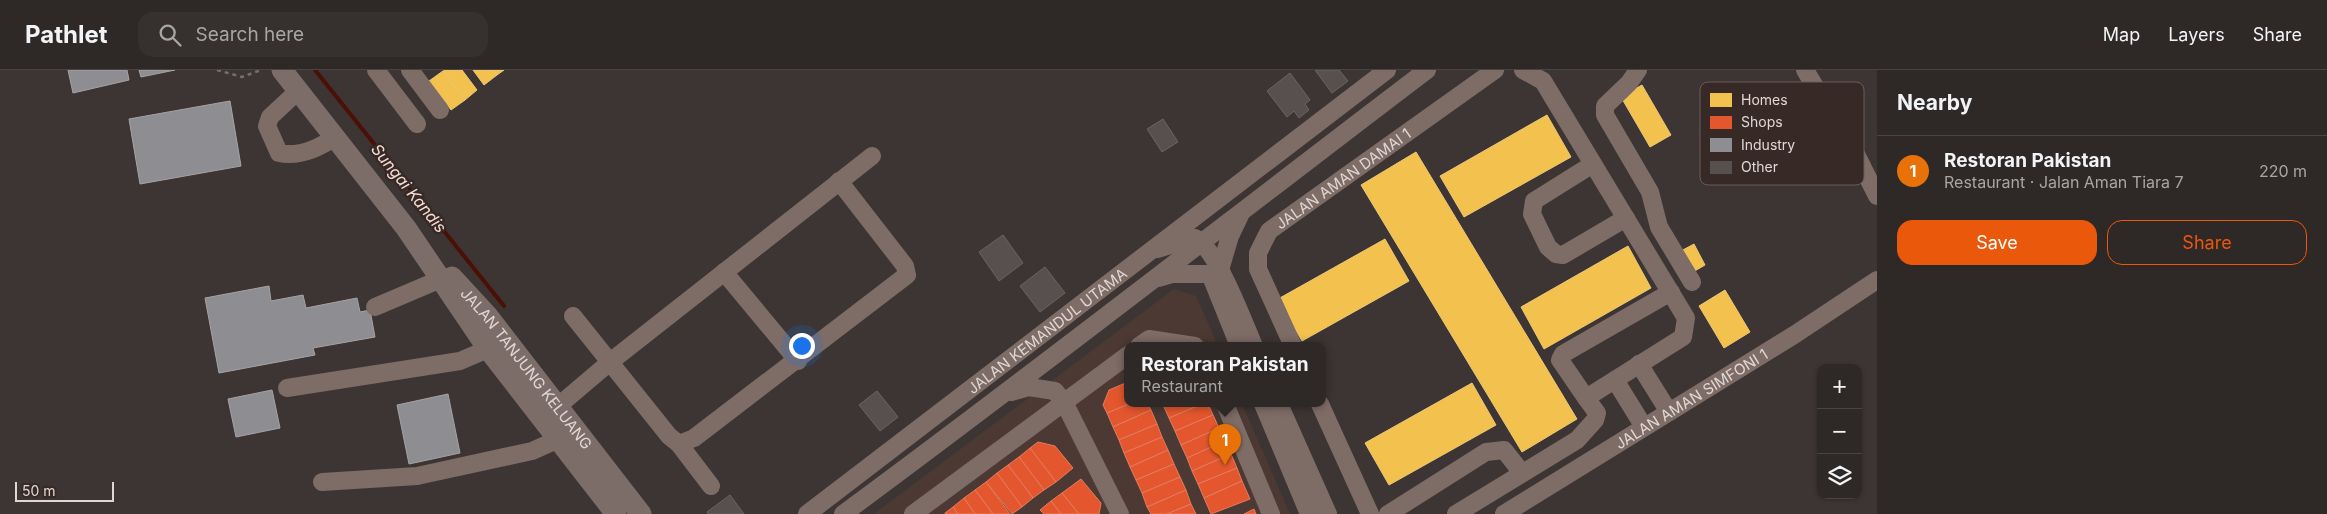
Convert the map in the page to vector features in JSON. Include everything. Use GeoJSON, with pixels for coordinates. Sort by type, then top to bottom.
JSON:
{"type":"FeatureCollection","features":[{"type":"Feature","properties":{"kind":"main road","name":"JALAN TANJUNG KELUANG"},"geometry":{"type":"LineString","coordinates":[[282,70],[406,228],[488,349],[616,514]]}},
{"type":"Feature","properties":{"kind":"main road","name":"JALAN TANJUNG KELUANG"},"geometry":{"type":"LineString","coordinates":[[406,228],[487,315],[641,514]]}},
{"type":"Feature","properties":{"kind":"street"},"geometry":{"type":"LineString","coordinates":[[405,70],[381,77],[417,124]]}},
{"type":"Feature","properties":{"kind":"street"},"geometry":{"type":"LineString","coordinates":[[410,70],[440,110]]}},
{"type":"Feature","properties":{"kind":"street"},"geometry":{"type":"LineString","coordinates":[[1147,252],[1217,198],[1366,76],[1386,70]]}},
{"type":"Feature","properties":{"kind":"street","name":"JALAN KEMANDUL UTAMA"},"geometry":{"type":"LineString","coordinates":[[844,514],[1007,394],[1198,242],[1242,211],[1427,70]]}},
{"type":"Feature","properties":{"kind":"street","name":"JALAN AMAN DAMAI 1"},"geometry":{"type":"LineString","coordinates":[[1291,342],[1258,269],[1258,253],[1269,231],[1495,70]]}},
{"type":"Feature","properties":{"kind":"street"},"geometry":{"type":"LineString","coordinates":[[1523,70],[1543,82],[1686,318],[1683,338],[1586,398]]}},
{"type":"Feature","properties":{"kind":"street"},"geometry":{"type":"LineString","coordinates":[[1638,70],[1629,83],[1605,106],[1605,115],[1650,192],[1659,227],[1692,282]]}},
{"type":"Feature","properties":{"kind":"street"},"geometry":{"type":"LineString","coordinates":[[1805,70],[1812,82]]}},
{"type":"Feature","properties":{"kind":"street"},"geometry":{"type":"LineString","coordinates":[[298,91],[270,117],[267,126],[279,153],[289,155],[319,148],[335,137]]}},
{"type":"Feature","properties":{"kind":"street"},"geometry":{"type":"LineString","coordinates":[[557,407],[610,362],[872,156]]}},
{"type":"Feature","properties":{"kind":"street"},"geometry":{"type":"LineString","coordinates":[[1593,164],[1534,201],[1532,214],[1548,247],[1556,254],[1563,255],[1626,218]]}},
{"type":"Feature","properties":{"kind":"street"},"geometry":{"type":"LineString","coordinates":[[1864,170],[1877,196]]}},
{"type":"Feature","properties":{"kind":"street"},"geometry":{"type":"LineString","coordinates":[[680,444],[694,438],[798,361],[907,275],[905,266],[839,181]]}},
{"type":"Feature","properties":{"kind":"street"},"geometry":{"type":"LineString","coordinates":[[1217,198],[1198,242],[1252,342]]}},
{"type":"Feature","properties":{"kind":"street"},"geometry":{"type":"LineString","coordinates":[[1238,342],[1215,272],[1242,211]]}},
{"type":"Feature","properties":{"kind":"street","name":"JALAN KEMANDUL UTAMA"},"geometry":{"type":"LineString","coordinates":[[807,514],[1147,252],[1198,242]]}},
{"type":"Feature","properties":{"kind":"street"},"geometry":{"type":"LineString","coordinates":[[724,272],[798,361]]}},
{"type":"Feature","properties":{"kind":"street"},"geometry":{"type":"LineString","coordinates":[[1150,280],[1172,274],[1215,272]]}},
{"type":"Feature","properties":{"kind":"street"},"geometry":{"type":"LineString","coordinates":[[375,307],[440,279]]}},
{"type":"Feature","properties":{"kind":"street","name":"JALAN AMAN SIMFONI 1"},"geometry":{"type":"LineString","coordinates":[[1504,514],[1794,335],[1877,280]]}},
{"type":"Feature","properties":{"kind":"street"},"geometry":{"type":"LineString","coordinates":[[1456,514],[1577,440],[1595,420],[1597,412],[1560,360],[1563,354],[1671,292]]}},
{"type":"Feature","properties":{"kind":"street","name":"JALAN AMAN SIMFONI 1"},"geometry":{"type":"LineString","coordinates":[[1524,514],[1877,293]]}},
{"type":"Feature","properties":{"kind":"street"},"geometry":{"type":"LineString","coordinates":[[573,316],[669,436],[680,444],[711,486]]}},
{"type":"Feature","properties":{"kind":"street"},"geometry":{"type":"LineString","coordinates":[[1145,342],[1149,339],[1169,342]]}},
{"type":"Feature","properties":{"kind":"street"},"geometry":{"type":"LineString","coordinates":[[287,388],[460,361],[488,349]]}},
{"type":"Feature","properties":{"kind":"street"},"geometry":{"type":"LineString","coordinates":[[913,514],[1065,404],[1124,358]]}},
{"type":"Feature","properties":{"kind":"street"},"geometry":{"type":"LineString","coordinates":[[1639,364],[1669,412]]}},
{"type":"Feature","properties":{"kind":"street"},"geometry":{"type":"LineString","coordinates":[[1615,380],[1644,427]]}},
{"type":"Feature","properties":{"kind":"street"},"geometry":{"type":"LineString","coordinates":[[1007,394],[1029,387],[1054,391],[1065,404],[1120,514]]}},
{"type":"Feature","properties":{"kind":"street"},"geometry":{"type":"LineString","coordinates":[[1226,407],[1271,514]]}},
{"type":"Feature","properties":{"kind":"street"},"geometry":{"type":"LineString","coordinates":[[1264,407],[1309,514]]}},
{"type":"Feature","properties":{"kind":"street"},"geometry":{"type":"LineString","coordinates":[[1281,407],[1328,514]]}},
{"type":"Feature","properties":{"kind":"street"},"geometry":{"type":"LineString","coordinates":[[1321,407],[1370,514]]}},
{"type":"Feature","properties":{"kind":"street"},"geometry":{"type":"LineString","coordinates":[[322,482],[417,476],[532,451],[559,439]]}},
{"type":"Feature","properties":{"kind":"street"},"geometry":{"type":"LineString","coordinates":[[1577,440],[1590,460]]}},
{"type":"Feature","properties":{"kind":"street"},"geometry":{"type":"LineString","coordinates":[[1388,514],[1486,452],[1504,450],[1522,473]]}},
{"type":"Feature","properties":{"kind":"path"},"geometry":{"type":"LineString","coordinates":[[217,70],[242,77],[261,70]]}},
{"type":"Feature","properties":{"kind":"shaded area"},"geometry":{"type":"Polygon","coordinates":[[[1174,289],[1196,296],[1216,342],[1124,342],[1124,407],[1243,407],[1290,514],[874,514],[1174,289]]]}},
{"type":"Feature","properties":{"kind":"building: Homes"},"geometry":{"type":"Polygon","coordinates":[[[462,70],[477,90],[465,100],[443,71],[462,70]]]}},
{"type":"Feature","properties":{"kind":"building: Homes"},"geometry":{"type":"Polygon","coordinates":[[[473,70],[494,70],[497,75],[484,85],[473,70]]]}},
{"type":"Feature","properties":{"kind":"building: Homes"},"geometry":{"type":"Polygon","coordinates":[[[494,70],[504,70],[497,75],[494,70]]]}},
{"type":"Feature","properties":{"kind":"building: Homes"},"geometry":{"type":"Polygon","coordinates":[[[443,71],[465,100],[451,110],[429,81],[443,71]]]}},
{"type":"Feature","properties":{"kind":"building: Homes"},"geometry":{"type":"Polygon","coordinates":[[[1642,85],[1671,135],[1650,147],[1621,97],[1642,85]]]}},
{"type":"Feature","properties":{"kind":"building: Homes"},"geometry":{"type":"Polygon","coordinates":[[[1547,115],[1571,157],[1464,217],[1440,176],[1547,115]]]}},
{"type":"Feature","properties":{"kind":"building: Homes"},"geometry":{"type":"Polygon","coordinates":[[[1416,152],[1577,419],[1522,452],[1361,185],[1416,152]]]}},
{"type":"Feature","properties":{"kind":"building: Homes"},"geometry":{"type":"Polygon","coordinates":[[[1385,239],[1409,281],[1302,341],[1278,299],[1385,239]]]}},
{"type":"Feature","properties":{"kind":"building: Homes"},"geometry":{"type":"Polygon","coordinates":[[[1694,244],[1705,265],[1693,272],[1681,251],[1694,244]]]}},
{"type":"Feature","properties":{"kind":"building: Homes"},"geometry":{"type":"Polygon","coordinates":[[[1628,246],[1651,288],[1544,349],[1521,307],[1628,246]]]}},
{"type":"Feature","properties":{"kind":"building: Homes"},"geometry":{"type":"Polygon","coordinates":[[[1725,290],[1750,332],[1724,348],[1699,306],[1725,290]]]}},
{"type":"Feature","properties":{"kind":"building: Homes"},"geometry":{"type":"Polygon","coordinates":[[[1472,383],[1496,425],[1389,485],[1365,443],[1472,383]]]}},
{"type":"Feature","properties":{"kind":"building: Shops"},"geometry":{"type":"Polygon","coordinates":[[[1124,384],[1124,406],[1107,413],[1103,405],[1109,390],[1124,384]]]}},
{"type":"Feature","properties":{"kind":"building: Shops"},"geometry":{"type":"Polygon","coordinates":[[[1124,406],[1150,407],[1151,410],[1113,427],[1107,413],[1124,406]]]}},
{"type":"Feature","properties":{"kind":"building: Shops"},"geometry":{"type":"Polygon","coordinates":[[[1164,407],[1195,407],[1169,418],[1164,407]]]}},
{"type":"Feature","properties":{"kind":"building: Shops"},"geometry":{"type":"Polygon","coordinates":[[[1195,407],[1209,407],[1213,415],[1175,431],[1169,418],[1195,407]]]}},
{"type":"Feature","properties":{"kind":"building: Shops"},"geometry":{"type":"Polygon","coordinates":[[[1151,410],[1157,424],[1119,440],[1113,427],[1151,410]]]}},
{"type":"Feature","properties":{"kind":"building: Shops"},"geometry":{"type":"Polygon","coordinates":[[[1213,415],[1219,428],[1181,445],[1175,431],[1213,415]]]}},
{"type":"Feature","properties":{"kind":"building: Shops"},"geometry":{"type":"Polygon","coordinates":[[[1157,424],[1162,437],[1124,453],[1119,440],[1157,424]]]}},
{"type":"Feature","properties":{"kind":"building: Shops"},"geometry":{"type":"Polygon","coordinates":[[[1219,428],[1225,441],[1187,458],[1181,445],[1219,428]]]}},
{"type":"Feature","properties":{"kind":"building: Shops"},"geometry":{"type":"Polygon","coordinates":[[[1162,437],[1168,450],[1130,467],[1124,453],[1162,437]]]}},
{"type":"Feature","properties":{"kind":"building: Shops"},"geometry":{"type":"Polygon","coordinates":[[[1225,441],[1231,454],[1192,471],[1187,458],[1225,441]]]}},
{"type":"Feature","properties":{"kind":"building: Shops"},"geometry":{"type":"Polygon","coordinates":[[[1038,442],[1055,446],[1073,468],[1056,482],[1030,448],[1038,442]]]}},
{"type":"Feature","properties":{"kind":"building: Shops"},"geometry":{"type":"Polygon","coordinates":[[[1030,448],[1056,482],[1044,490],[1019,457],[1030,448]]]}},
{"type":"Feature","properties":{"kind":"building: Shops"},"geometry":{"type":"Polygon","coordinates":[[[1168,450],[1174,464],[1136,480],[1130,467],[1168,450]]]}},
{"type":"Feature","properties":{"kind":"building: Shops"},"geometry":{"type":"Polygon","coordinates":[[[1231,454],[1237,468],[1198,484],[1192,471],[1231,454]]]}},
{"type":"Feature","properties":{"kind":"building: Shops"},"geometry":{"type":"Polygon","coordinates":[[[1019,457],[1044,490],[1033,498],[1008,465],[1019,457]]]}},
{"type":"Feature","properties":{"kind":"building: Shops"},"geometry":{"type":"Polygon","coordinates":[[[1174,464],[1180,477],[1142,493],[1136,480],[1174,464]]]}},
{"type":"Feature","properties":{"kind":"building: Shops"},"geometry":{"type":"Polygon","coordinates":[[[1008,465],[1033,498],[1022,507],[997,473],[1008,465]]]}},
{"type":"Feature","properties":{"kind":"building: Shops"},"geometry":{"type":"Polygon","coordinates":[[[1237,468],[1242,481],[1204,498],[1198,484],[1237,468]]]}},
{"type":"Feature","properties":{"kind":"building: Shops"},"geometry":{"type":"Polygon","coordinates":[[[997,473],[1022,507],[1012,514],[986,482],[997,473]]]}},
{"type":"Feature","properties":{"kind":"building: Shops"},"geometry":{"type":"Polygon","coordinates":[[[1180,477],[1186,490],[1147,507],[1142,493],[1180,477]]]}},
{"type":"Feature","properties":{"kind":"building: Shops"},"geometry":{"type":"Polygon","coordinates":[[[1081,479],[1101,503],[1099,514],[1079,514],[1062,493],[1081,479]]]}},
{"type":"Feature","properties":{"kind":"building: Shops"},"geometry":{"type":"Polygon","coordinates":[[[1242,481],[1250,499],[1211,514],[1204,498],[1242,481]]]}},
{"type":"Feature","properties":{"kind":"building: Shops"},"geometry":{"type":"Polygon","coordinates":[[[986,482],[1010,514],[993,514],[975,490],[986,482]]]}},
{"type":"Feature","properties":{"kind":"building: Shops"},"geometry":{"type":"Polygon","coordinates":[[[975,490],[993,514],[975,514],[964,498],[975,490]]]}},
{"type":"Feature","properties":{"kind":"building: Shops"},"geometry":{"type":"Polygon","coordinates":[[[1186,490],[1191,504],[1167,514],[1151,514],[1147,507],[1186,490]]]}},
{"type":"Feature","properties":{"kind":"building: Shops"},"geometry":{"type":"Polygon","coordinates":[[[1062,493],[1079,514],[1061,514],[1051,501],[1062,493]]]}},
{"type":"Feature","properties":{"kind":"building: Shops"},"geometry":{"type":"Polygon","coordinates":[[[964,498],[975,514],[958,514],[953,507],[964,498]]]}},
{"type":"Feature","properties":{"kind":"building: Shops"},"geometry":{"type":"Polygon","coordinates":[[[1051,501],[1061,514],[1044,514],[1040,510],[1051,501]]]}},
{"type":"Feature","properties":{"kind":"building: Shops"},"geometry":{"type":"Polygon","coordinates":[[[1191,504],[1196,514],[1167,514],[1191,504]]]}},
{"type":"Feature","properties":{"kind":"building: Shops"},"geometry":{"type":"Polygon","coordinates":[[[953,507],[958,514],[945,514],[945,513],[953,507]]]}},
{"type":"Feature","properties":{"kind":"building: Shops"},"geometry":{"type":"Polygon","coordinates":[[[1254,509],[1256,514],[1244,514],[1254,509]]]}},
{"type":"Feature","properties":{"kind":"building: Industry"},"geometry":{"type":"Polygon","coordinates":[[[68,70],[127,70],[129,80],[73,93],[68,70]]]}},
{"type":"Feature","properties":{"kind":"building: Industry"},"geometry":{"type":"Polygon","coordinates":[[[139,70],[175,70],[141,77],[139,70]]]}},
{"type":"Feature","properties":{"kind":"building: Industry"},"geometry":{"type":"Polygon","coordinates":[[[230,101],[241,166],[140,184],[129,119],[230,101]]]}},
{"type":"Feature","properties":{"kind":"building: Industry"},"geometry":{"type":"Polygon","coordinates":[[[269,286],[271,301],[303,295],[306,308],[357,298],[360,312],[370,310],[375,337],[313,348],[315,355],[219,373],[205,298],[269,286]]]}},
{"type":"Feature","properties":{"kind":"building: Industry"},"geometry":{"type":"Polygon","coordinates":[[[272,390],[280,428],[236,437],[228,399],[272,390]]]}},
{"type":"Feature","properties":{"kind":"building: Industry"},"geometry":{"type":"Polygon","coordinates":[[[448,394],[460,453],[409,464],[397,405],[448,394]]]}},
{"type":"Feature","properties":{"kind":"building: Other"},"geometry":{"type":"Polygon","coordinates":[[[1315,70],[1339,70],[1348,81],[1332,93],[1315,70]]]}},
{"type":"Feature","properties":{"kind":"building: Other"},"geometry":{"type":"Polygon","coordinates":[[[1290,73],[1310,100],[1305,104],[1309,110],[1299,118],[1294,111],[1287,117],[1267,91],[1290,73]]]}},
{"type":"Feature","properties":{"kind":"building: Other"},"geometry":{"type":"Polygon","coordinates":[[[1163,119],[1178,142],[1162,152],[1147,129],[1163,119]]]}},
{"type":"Feature","properties":{"kind":"building: Other"},"geometry":{"type":"Polygon","coordinates":[[[1003,235],[1023,263],[999,281],[979,252],[1003,235]]]}},
{"type":"Feature","properties":{"kind":"building: Other"},"geometry":{"type":"Polygon","coordinates":[[[1045,267],[1065,293],[1040,312],[1020,286],[1045,267]]]}},
{"type":"Feature","properties":{"kind":"building: Other"},"geometry":{"type":"Polygon","coordinates":[[[877,391],[898,417],[880,431],[859,405],[877,391]]]}},
{"type":"Feature","properties":{"kind":"building: Other"},"geometry":{"type":"Polygon","coordinates":[[[730,495],[744,514],[708,514],[707,512],[730,495]]]}},
{"type":"Feature","properties":{"kind":"waterway","name":"Sungai Kandis"},"geometry":{"type":"LineString","coordinates":[[315,70],[504,306]]}},
{"type":"Feature","properties":{"kind":"place","name":"Restoran Pakistan"},"geometry":{"type":"Point","coordinates":[1225,465]}}]}
